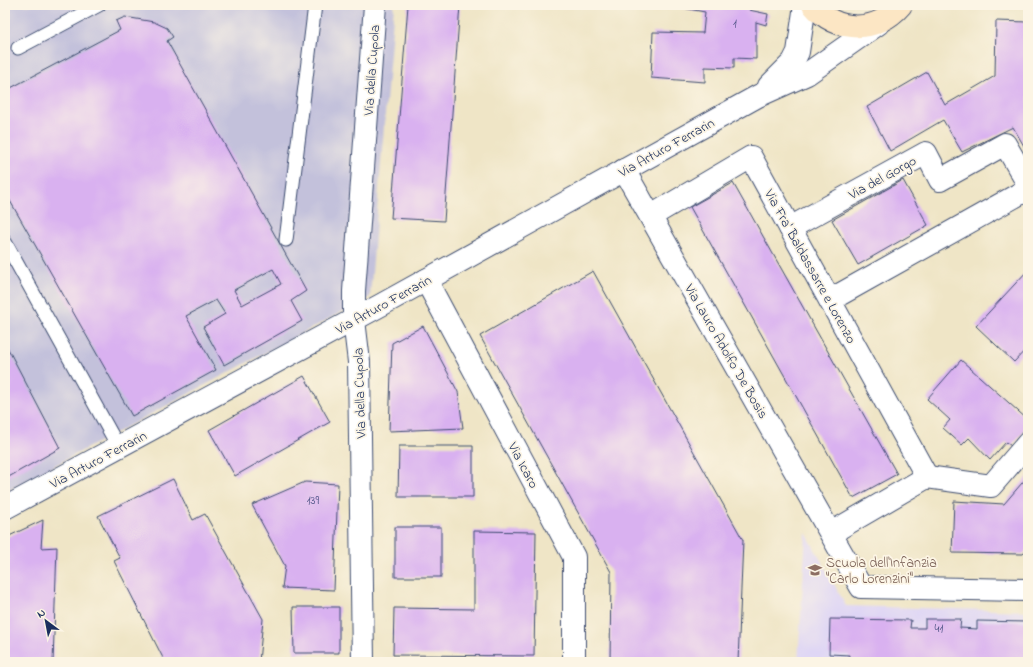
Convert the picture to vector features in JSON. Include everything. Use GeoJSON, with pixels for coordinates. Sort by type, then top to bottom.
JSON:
{"type":"FeatureCollection","features":[{"type":"Feature","properties":{"kind":"main road"},"geometry":{"type":"LineString","coordinates":[[813,5],[819,12],[841,24],[866,26],[878,24],[890,16],[901,5]]}},
{"type":"Feature","properties":{"kind":"street","name":"Via della Cupola"},"geometry":{"type":"LineString","coordinates":[[363,662],[359,362],[354,320],[354,291],[375,5]]}},
{"type":"Feature","properties":{"kind":"street","name":"Via Arturo Ferrarin"},"geometry":{"type":"LineString","coordinates":[[758,96],[788,70],[794,62],[798,52],[805,5]]}},
{"type":"Feature","properties":{"kind":"street","name":"Via Arturo Ferrarin"},"geometry":{"type":"LineString","coordinates":[[5,508],[119,448],[354,320],[758,96],[807,74],[878,24]]}},
{"type":"Feature","properties":{"kind":"street","name":"Via del Gorgo"},"geometry":{"type":"LineString","coordinates":[[790,228],[926,153],[940,180],[1005,144],[1028,184]]}},
{"type":"Feature","properties":{"kind":"street","name":"Via Fra' Baldassarre e Lorenzo"},"geometry":{"type":"LineString","coordinates":[[651,216],[751,157],[927,478]]}},
{"type":"Feature","properties":{"kind":"street","name":"Via Lauro Adolfo De Bosis"},"geometry":{"type":"LineString","coordinates":[[624,170],[861,587],[1028,590]]}},
{"type":"Feature","properties":{"kind":"street"},"geometry":{"type":"LineString","coordinates":[[830,300],[1028,189]]}},
{"type":"Feature","properties":{"kind":"street","name":"Via Icaro"},"geometry":{"type":"LineString","coordinates":[[426,280],[574,557],[574,662]]}},
{"type":"Feature","properties":{"kind":"street"},"geometry":{"type":"LineString","coordinates":[[831,533],[927,478],[991,486],[1028,443]]}},
{"type":"Feature","properties":{"kind":"lane"},"geometry":{"type":"LineString","coordinates":[[18,48],[99,5]]}},
{"type":"Feature","properties":{"kind":"lane"},"geometry":{"type":"LineString","coordinates":[[286,240],[314,5]]}},
{"type":"Feature","properties":{"kind":"lane"},"geometry":{"type":"LineString","coordinates":[[5,242],[119,448]]}},
{"type":"Feature","properties":{"kind":"shaded area"},"geometry":{"type":"Polygon","coordinates":[[[5,5],[394,5],[370,297],[5,492],[5,5]]]}},
{"type":"Feature","properties":{"kind":"shaded area","name":"Scuola dell'Infanzia \"Carlo Lorenzini\""},"geometry":{"type":"Polygon","coordinates":[[[806,533],[846,606],[1028,611],[1028,662],[798,662],[806,533]]]}},
{"type":"Feature","properties":{"kind":"building"},"geometry":{"type":"Polygon","coordinates":[[[408,5],[460,5],[444,221],[391,218],[408,5]]]}},
{"type":"Feature","properties":{"kind":"building"},"geometry":{"type":"Polygon","coordinates":[[[666,5],[750,5],[749,10],[768,14],[766,25],[756,22],[756,59],[734,58],[734,68],[705,67],[705,82],[651,78],[653,32],[703,33],[705,12],[666,5]]]}},
{"type":"Feature","properties":{"kind":"building"},"geometry":{"type":"Polygon","coordinates":[[[125,17],[154,22],[167,28],[173,37],[167,41],[306,291],[291,301],[302,321],[224,365],[203,327],[225,314],[216,300],[186,316],[216,370],[132,416],[5,192],[5,91],[120,30],[116,21],[125,17]],[[273,269],[234,290],[242,305],[281,284],[273,269]]]}},
{"type":"Feature","properties":{"kind":"building"},"geometry":{"type":"Polygon","coordinates":[[[996,21],[1028,22],[1028,153],[1013,127],[962,152],[943,120],[890,151],[867,107],[927,72],[945,105],[995,76],[996,21]]]}},
{"type":"Feature","properties":{"kind":"building"},"geometry":{"type":"Polygon","coordinates":[[[903,180],[928,225],[858,265],[832,220],[903,180]]]}},
{"type":"Feature","properties":{"kind":"building"},"geometry":{"type":"Polygon","coordinates":[[[733,183],[897,474],[853,498],[690,207],[733,183]]]}},
{"type":"Feature","properties":{"kind":"building"},"geometry":{"type":"Polygon","coordinates":[[[1028,270],[1028,347],[1014,362],[976,326],[1028,270]]]}},
{"type":"Feature","properties":{"kind":"building"},"geometry":{"type":"Polygon","coordinates":[[[593,271],[743,540],[738,662],[610,662],[611,572],[480,336],[593,271]]]}},
{"type":"Feature","properties":{"kind":"building"},"geometry":{"type":"Polygon","coordinates":[[[423,326],[458,392],[463,428],[389,431],[392,343],[423,326]]]}},
{"type":"Feature","properties":{"kind":"building"},"geometry":{"type":"Polygon","coordinates":[[[5,343],[60,448],[5,479],[5,343]]]}},
{"type":"Feature","properties":{"kind":"building"},"geometry":{"type":"Polygon","coordinates":[[[961,360],[1028,420],[1028,426],[1011,446],[1006,442],[990,460],[969,438],[962,445],[943,428],[950,420],[927,399],[961,360]]]}},
{"type":"Feature","properties":{"kind":"building"},"geometry":{"type":"Polygon","coordinates":[[[304,376],[330,422],[235,476],[209,430],[304,376]]]}},
{"type":"Feature","properties":{"kind":"building"},"geometry":{"type":"Polygon","coordinates":[[[399,446],[473,446],[473,497],[398,497],[399,446]]]}},
{"type":"Feature","properties":{"kind":"building"},"geometry":{"type":"Polygon","coordinates":[[[1028,476],[1028,549],[1023,554],[952,553],[954,501],[1004,504],[1028,476]]]}},
{"type":"Feature","properties":{"kind":"building"},"geometry":{"type":"Polygon","coordinates":[[[173,479],[193,520],[205,514],[263,619],[259,662],[165,662],[114,561],[120,558],[98,516],[173,479]]]}},
{"type":"Feature","properties":{"kind":"building"},"geometry":{"type":"Polygon","coordinates":[[[305,482],[338,484],[334,590],[282,588],[285,566],[252,505],[305,482]]]}},
{"type":"Feature","properties":{"kind":"building"},"geometry":{"type":"Polygon","coordinates":[[[43,520],[41,548],[57,547],[53,662],[5,662],[5,538],[43,520]]]}},
{"type":"Feature","properties":{"kind":"building"},"geometry":{"type":"Polygon","coordinates":[[[395,527],[441,527],[441,577],[395,577],[395,527]]]}},
{"type":"Feature","properties":{"kind":"building"},"geometry":{"type":"Polygon","coordinates":[[[474,531],[536,532],[534,656],[393,655],[394,608],[474,609],[474,531]]]}},
{"type":"Feature","properties":{"kind":"building"},"geometry":{"type":"Polygon","coordinates":[[[293,607],[339,607],[339,653],[294,653],[293,607]]]}},
{"type":"Feature","properties":{"kind":"building"},"geometry":{"type":"Polygon","coordinates":[[[830,619],[911,620],[910,628],[925,628],[925,619],[961,619],[960,628],[977,629],[977,621],[1027,622],[1026,662],[849,662],[849,655],[829,654],[830,619]]]}},
{"type":"Feature","properties":{"kind":"place","name":"Scuola dell'Infanzia \"Carlo Lorenzini\""},"geometry":{"type":"Point","coordinates":[815,570]}}]}
